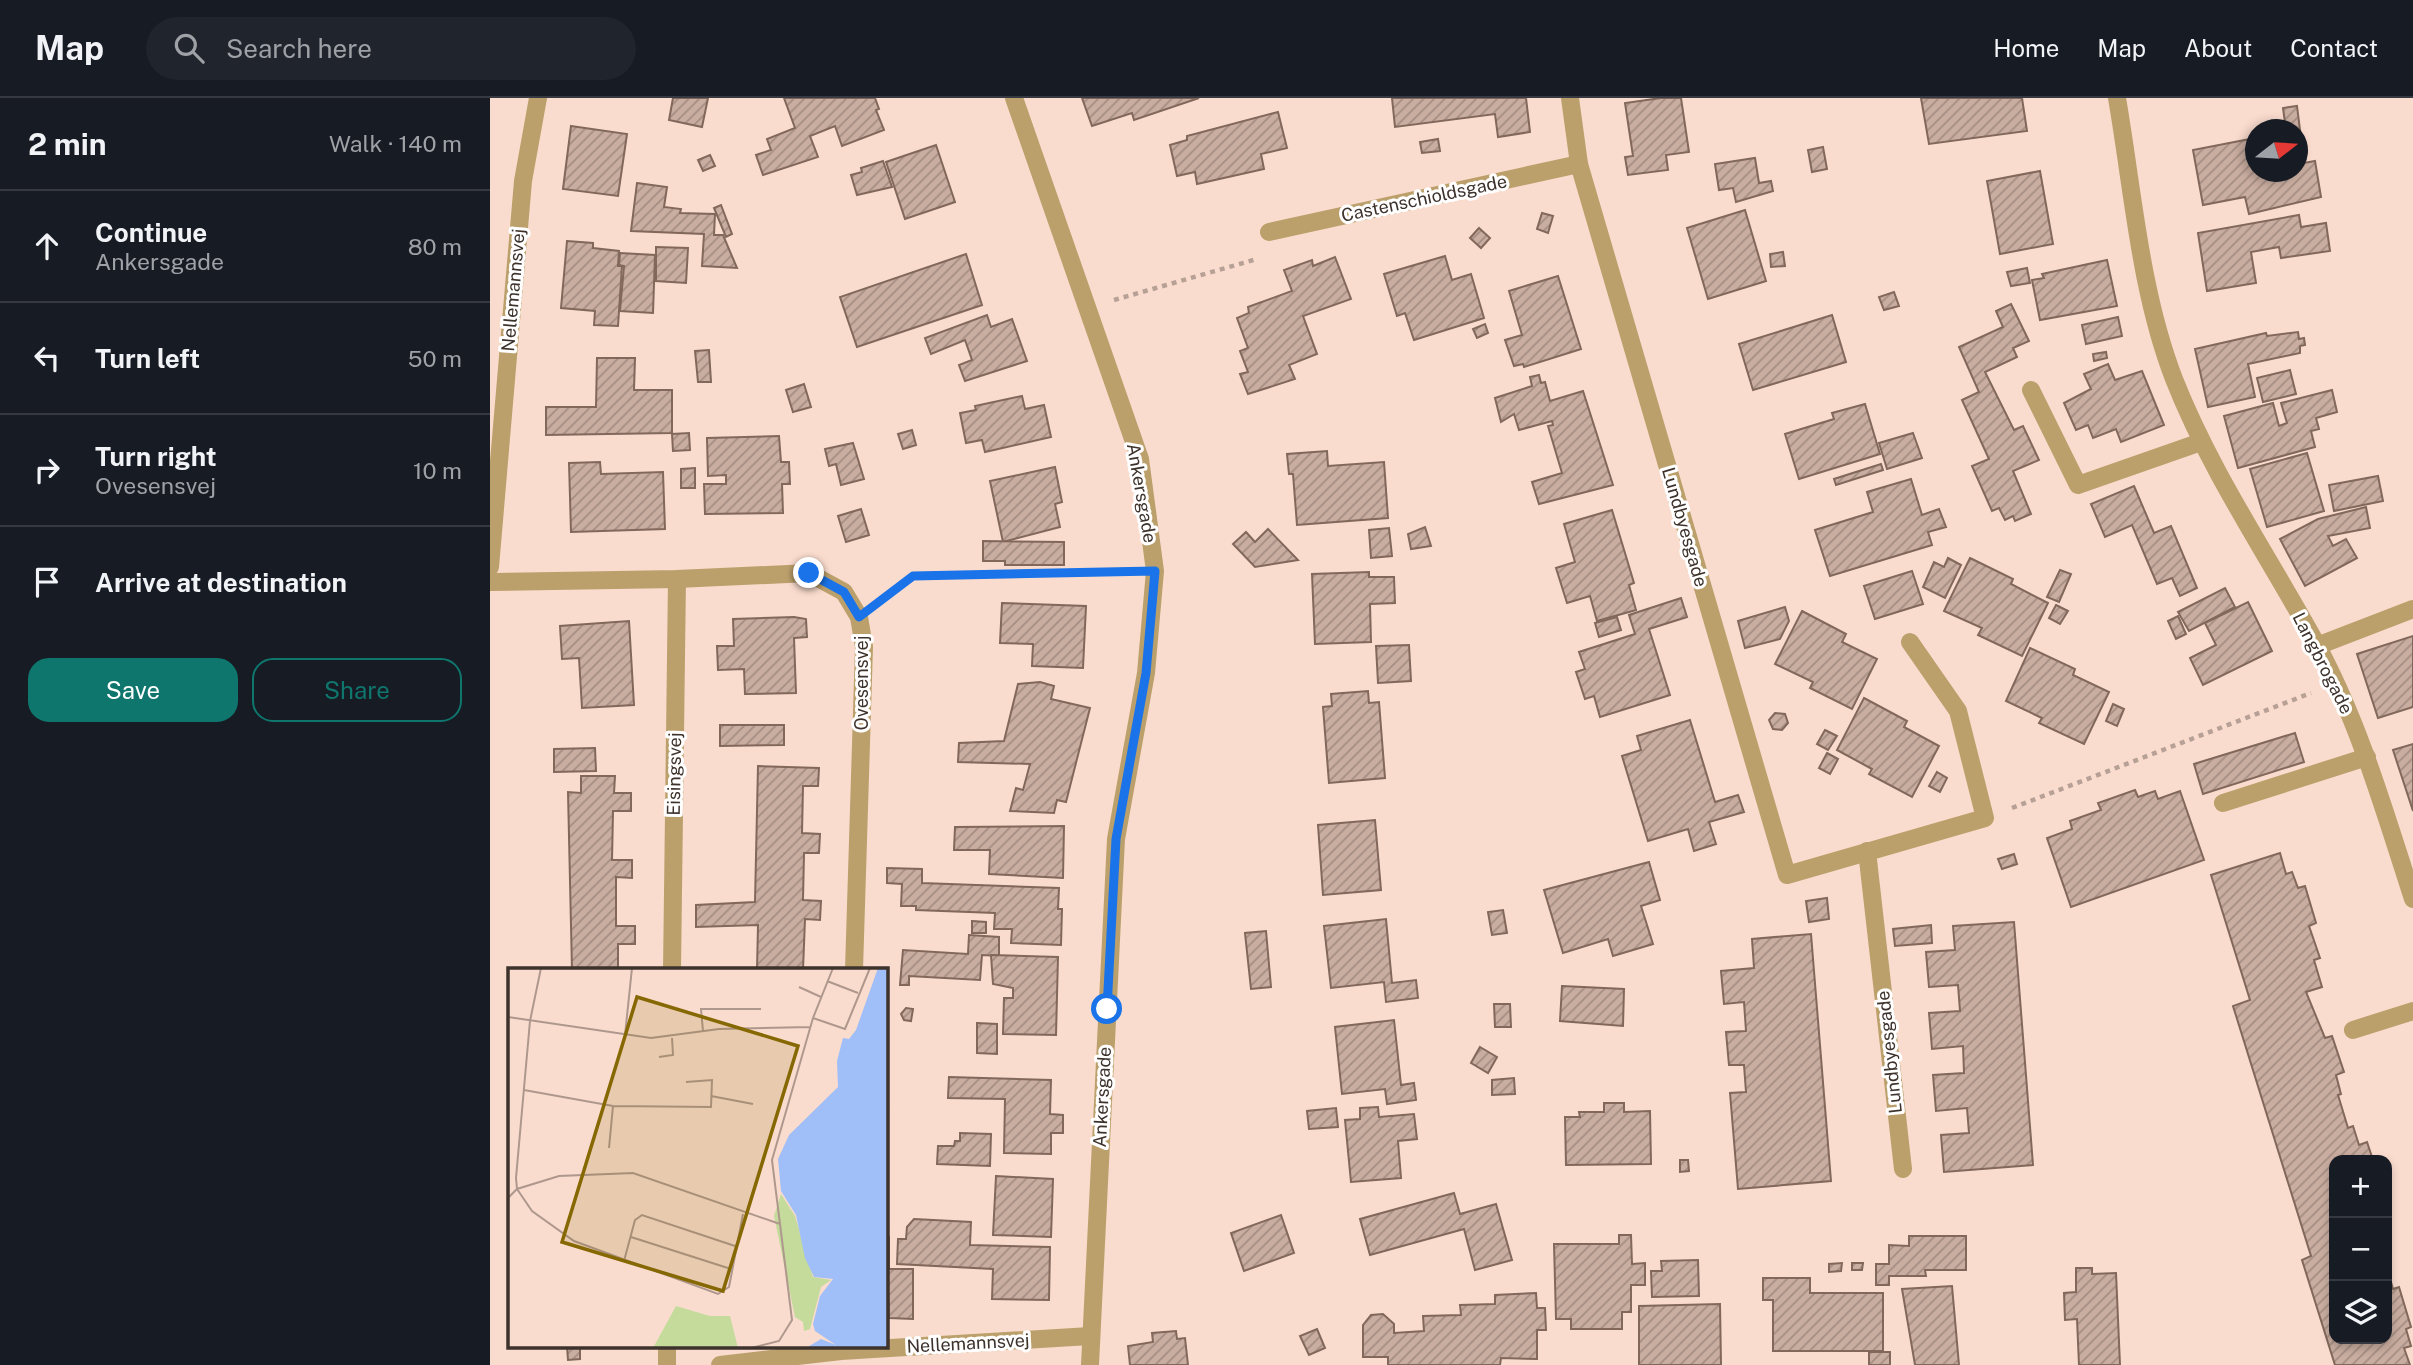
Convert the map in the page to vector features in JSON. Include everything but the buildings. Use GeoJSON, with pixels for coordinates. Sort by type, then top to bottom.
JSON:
{"type":"FeatureCollection","features":[{"type":"Feature","properties":{"kind":"street","name":"Nellemannsvej"},"geometry":{"type":"LineString","coordinates":[[490,567],[523,181],[538,98]]}},
{"type":"Feature","properties":{"kind":"street","name":"Ankersgade"},"geometry":{"type":"LineString","coordinates":[[1014,98],[1140,459],[1155,571],[1146,673],[1116,839],[1090,1365]]}},
{"type":"Feature","properties":{"kind":"street","name":"Lundbyesgade"},"geometry":{"type":"LineString","coordinates":[[1570,98],[1579,164],[1787,875],[1985,818]]}},
{"type":"Feature","properties":{"kind":"street","name":"Langbrogade"},"geometry":{"type":"LineString","coordinates":[[2117,98],[2149,287],[2173,376],[2201,442],[2318,646],[2336,683],[2367,757],[2413,899]]}},
{"type":"Feature","properties":{"kind":"street","name":"Castenschioldsgade"},"geometry":{"type":"LineString","coordinates":[[1269,232],[1579,164]]}},
{"type":"Feature","properties":{"kind":"street"},"geometry":{"type":"LineString","coordinates":[[2031,390],[2078,485],[2201,442]]}},
{"type":"Feature","properties":{"kind":"street","name":"Ovesensvej"},"geometry":{"type":"LineString","coordinates":[[490,582],[677,579],[809,573],[844,592],[859,617],[864,647],[854,968]]}},
{"type":"Feature","properties":{"kind":"street","name":"Eisingsvej"},"geometry":{"type":"LineString","coordinates":[[672,968],[677,579]]}},
{"type":"Feature","properties":{"kind":"street"},"geometry":{"type":"LineString","coordinates":[[2318,646],[2413,609]]}},
{"type":"Feature","properties":{"kind":"street"},"geometry":{"type":"LineString","coordinates":[[1910,642],[1958,711],[1985,818]]}},
{"type":"Feature","properties":{"kind":"street"},"geometry":{"type":"LineString","coordinates":[[2222,803],[2367,757]]}},
{"type":"Feature","properties":{"kind":"street","name":"Lundbyesgade"},"geometry":{"type":"LineString","coordinates":[[1867,851],[1902,1169]]}},
{"type":"Feature","properties":{"kind":"street"},"geometry":{"type":"LineString","coordinates":[[2353,1030],[2413,1011]]}},
{"type":"Feature","properties":{"kind":"street","name":"Nellemannsvej"},"geometry":{"type":"LineString","coordinates":[[887,1346],[1090,1336]]}},
{"type":"Feature","properties":{"kind":"street","name":"Nellemannsvej"},"geometry":{"type":"LineString","coordinates":[[720,1365],[841,1348]]}},
{"type":"Feature","properties":{"kind":"path"},"geometry":{"type":"LineString","coordinates":[[1089,307],[1262,257],[1269,232]]}},
{"type":"Feature","properties":{"kind":"path"},"geometry":{"type":"LineString","coordinates":[[859,617],[913,576],[1155,571]]}},
{"type":"Feature","properties":{"kind":"path"},"geometry":{"type":"LineString","coordinates":[[1985,818],[2336,683]]}},
{"type":"Feature","properties":{"kind":"route"},"geometry":{"type":"LineString","coordinates":[[809,573],[844,592],[859,617],[913,576],[1155,571],[1146,673],[1116,839],[1107,1009]]}}]}
